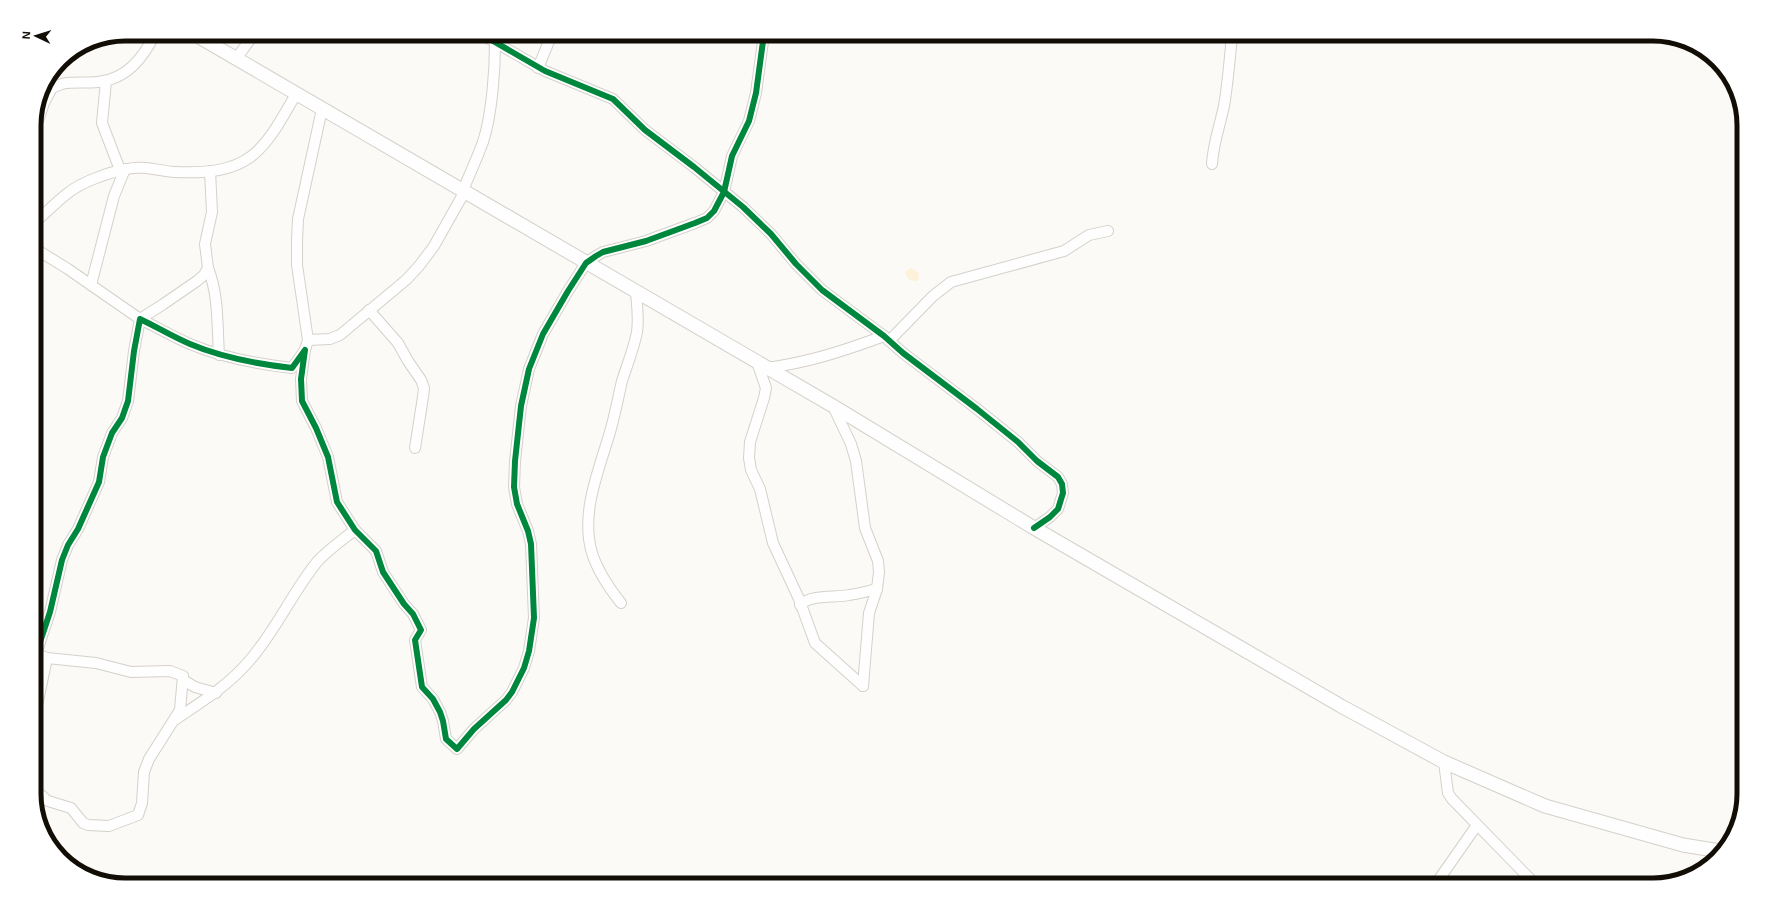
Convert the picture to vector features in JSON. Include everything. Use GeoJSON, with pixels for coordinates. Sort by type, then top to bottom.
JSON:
{"type":"FeatureCollection","features":[{"type":"Feature","properties":{"kind":"main road"},"geometry":{"type":"LineString","coordinates":[[206,41],[833,406],[1034,528],[1341,706],[1444,762],[1545,806],[1682,845],[1715,850]]}},
{"type":"Feature","properties":{"kind":"street"},"geometry":{"type":"LineString","coordinates":[[44,103],[52,88],[65,83],[106,81],[134,67],[147,50],[152,41]]}},
{"type":"Feature","properties":{"kind":"street"},"geometry":{"type":"LineString","coordinates":[[236,59],[249,41]]}},
{"type":"Feature","properties":{"kind":"street"},"geometry":{"type":"LineString","coordinates":[[538,68],[549,41]]}},
{"type":"Feature","properties":{"kind":"street"},"geometry":{"type":"LineString","coordinates":[[304,350],[301,379],[302,401],[316,428],[328,457],[337,502],[354,530],[376,551],[383,572],[404,604],[413,614],[421,630],[415,640],[422,687],[440,712],[446,739],[457,750],[474,729],[506,700],[512,692],[524,668],[529,652],[534,618],[532,544],[517,504],[514,487],[515,460],[521,406],[529,369],[543,334],[586,263],[603,252],[646,241],[707,218],[714,211],[724,192],[732,156],[749,120],[756,93],[763,41]]}},
{"type":"Feature","properties":{"kind":"street"},"geometry":{"type":"LineString","coordinates":[[1212,164],[1213,147],[1226,91],[1231,41]]}},
{"type":"Feature","properties":{"kind":"street"},"geometry":{"type":"LineString","coordinates":[[495,42],[538,68],[613,99],[645,130],[743,207],[771,234],[796,264],[822,290],[887,338],[903,353],[1018,442],[1037,461],[1058,476],[1062,484],[1063,493],[1058,509],[1050,517],[1034,528]]}},
{"type":"Feature","properties":{"kind":"street"},"geometry":{"type":"LineString","coordinates":[[308,340],[335,338],[406,280],[434,246],[464,191],[483,141],[490,103],[495,60],[495,42]]}},
{"type":"Feature","properties":{"kind":"street"},"geometry":{"type":"LineString","coordinates":[[91,285],[122,170],[102,123],[106,81]]}},
{"type":"Feature","properties":{"kind":"street"},"geometry":{"type":"LineString","coordinates":[[41,217],[69,191],[122,170],[137,167],[172,171],[210,171],[240,164],[256,154],[268,141],[296,94]]}},
{"type":"Feature","properties":{"kind":"street"},"geometry":{"type":"LineString","coordinates":[[41,252],[140,318],[190,344],[219,354],[261,364],[292,368],[304,350],[308,340],[297,264],[298,219],[322,109]]}},
{"type":"Feature","properties":{"kind":"street"},"geometry":{"type":"LineString","coordinates":[[210,171],[212,212],[205,244],[208,268],[214,282],[217,304],[219,354]]}},
{"type":"Feature","properties":{"kind":"street"},"geometry":{"type":"LineString","coordinates":[[833,406],[851,444],[856,461],[865,528],[878,561],[879,572],[877,589],[870,613],[863,686],[815,643],[773,543],[760,489],[751,470],[749,458],[750,442],[766,388],[762,365],[809,361],[887,338],[933,296],[951,282],[1064,251],[1089,235],[1108,231]]}},
{"type":"Feature","properties":{"kind":"street"},"geometry":{"type":"LineString","coordinates":[[140,318],[162,306],[197,281],[204,275],[208,268]]}},
{"type":"Feature","properties":{"kind":"street"},"geometry":{"type":"LineString","coordinates":[[621,603],[599,572],[592,553],[589,538],[589,514],[592,489],[611,430],[622,382],[637,333],[638,319],[636,292]]}},
{"type":"Feature","properties":{"kind":"street"},"geometry":{"type":"LineString","coordinates":[[369,310],[398,343],[421,380],[424,388],[416,448]]}},
{"type":"Feature","properties":{"kind":"street"},"geometry":{"type":"LineString","coordinates":[[41,637],[50,612],[62,560],[99,482],[103,457],[112,433],[122,418],[128,401],[134,351],[140,318]]}},
{"type":"Feature","properties":{"kind":"street"},"geometry":{"type":"LineString","coordinates":[[176,718],[216,693],[232,680],[250,660],[318,562],[354,530]]}},
{"type":"Feature","properties":{"kind":"street"},"geometry":{"type":"LineString","coordinates":[[800,605],[803,602],[812,600],[848,596],[877,589]]}},
{"type":"Feature","properties":{"kind":"street"},"geometry":{"type":"LineString","coordinates":[[41,656],[46,658],[96,663],[131,672],[170,671],[183,676],[180,710],[157,745],[144,772],[142,803],[138,816],[109,826],[88,825],[83,823],[71,808],[48,801],[41,795]]}},
{"type":"Feature","properties":{"kind":"street"},"geometry":{"type":"LineString","coordinates":[[41,684],[46,658]]}},
{"type":"Feature","properties":{"kind":"street"},"geometry":{"type":"LineString","coordinates":[[183,680],[195,687],[216,693]]}},
{"type":"Feature","properties":{"kind":"street"},"geometry":{"type":"LineString","coordinates":[[1444,762],[1448,793],[1452,799],[1529,878]]}},
{"type":"Feature","properties":{"kind":"street"},"geometry":{"type":"LineString","coordinates":[[1440,878],[1477,825]]}},
{"type":"Feature","properties":{"kind":"shaded area"},"geometry":{"type":"Polygon","coordinates":[[[911,268],[918,272],[919,278],[917,281],[912,281],[909,279],[905,272],[911,268]]]}},
{"type":"Feature","properties":{"kind":"cycle path"},"geometry":{"type":"LineString","coordinates":[[493,41],[545,71],[613,99],[645,130],[743,207],[771,234],[796,264],[822,290],[884,336],[903,353],[977,409],[1018,442],[1037,461],[1058,477],[1062,484],[1063,493],[1058,509],[1050,517],[1034,528]]}},
{"type":"Feature","properties":{"kind":"cycle path"},"geometry":{"type":"LineString","coordinates":[[41,639],[50,612],[62,560],[99,482],[103,457],[112,433],[122,418],[128,401],[134,351],[140,319],[202,349],[228,357],[266,365],[292,368],[305,350],[301,379],[302,401],[316,428],[328,457],[337,502],[355,530],[376,551],[383,572],[404,604],[413,614],[421,630],[415,640],[422,687],[433,699],[440,712],[446,739],[457,749],[474,729],[506,700],[512,692],[524,668],[529,651],[534,618],[531,544],[528,531],[517,504],[514,487],[515,461],[521,406],[529,369],[543,334],[586,263],[603,252],[646,241],[695,223],[707,218],[714,211],[724,192],[732,156],[749,121],[756,93],[763,41]]}}]}
